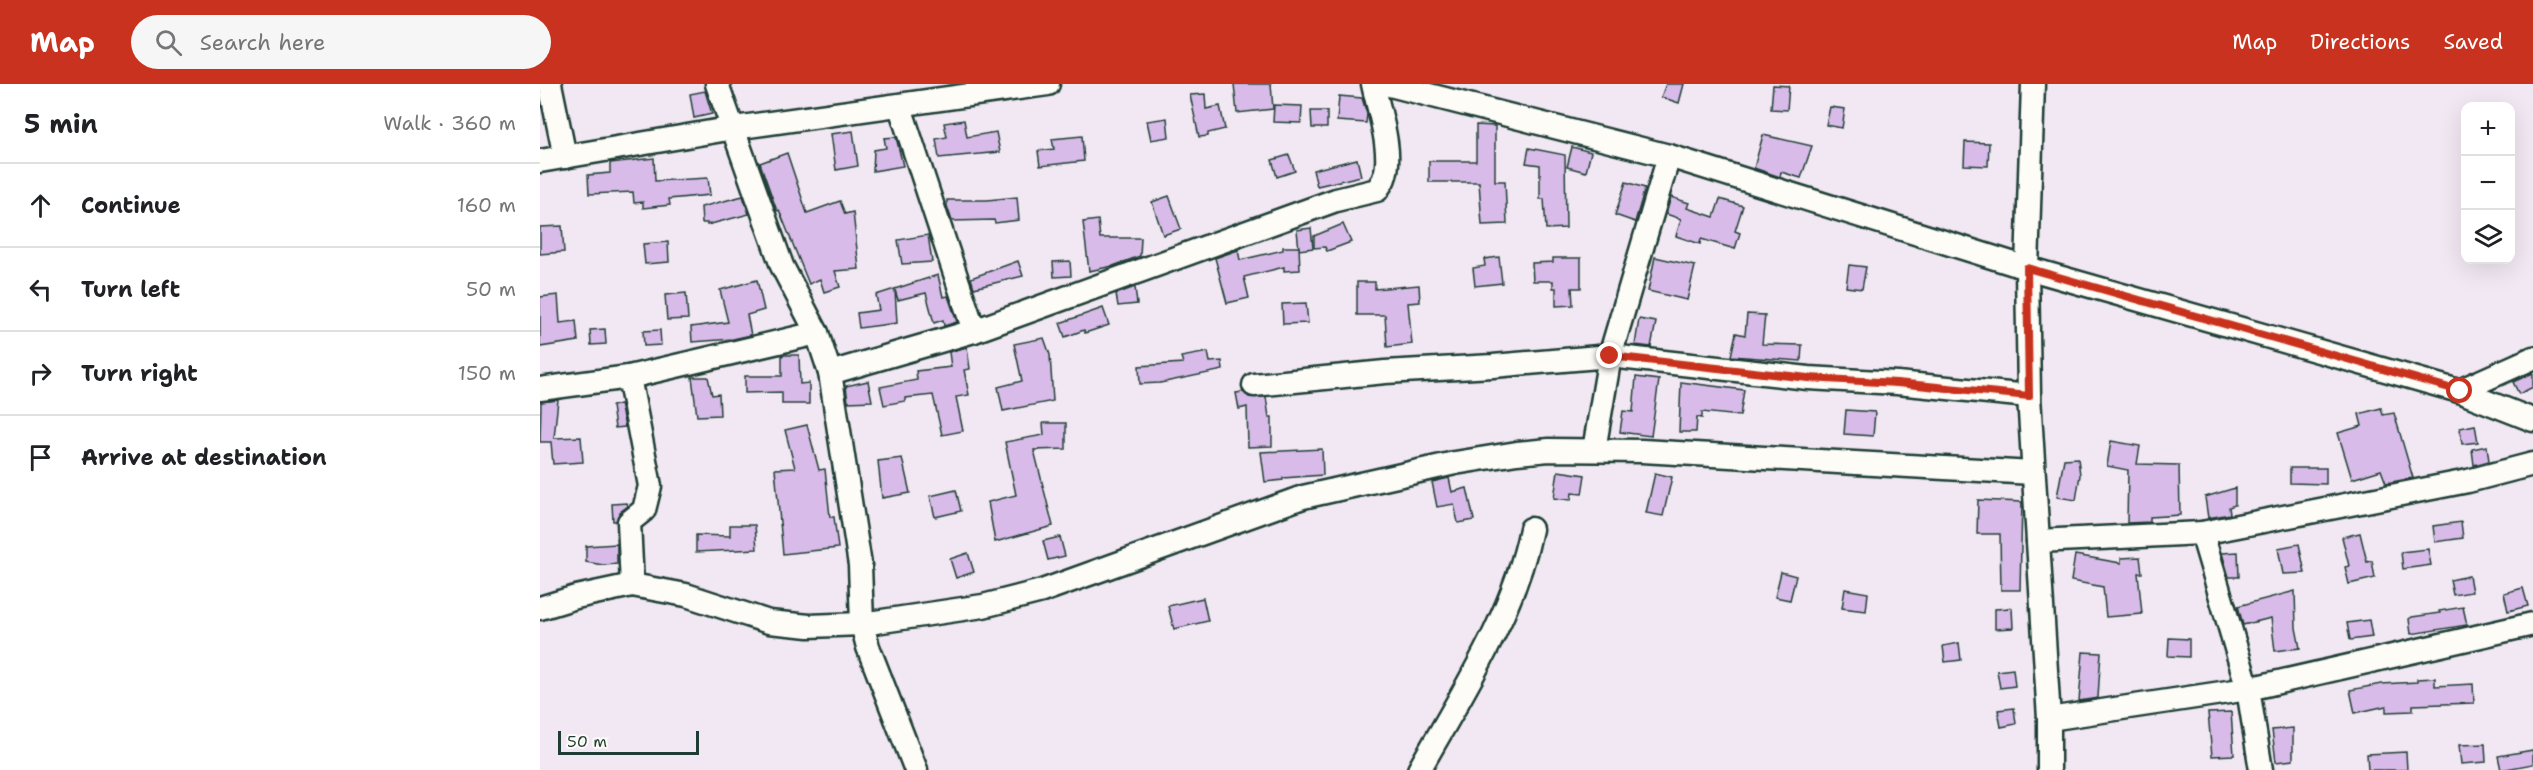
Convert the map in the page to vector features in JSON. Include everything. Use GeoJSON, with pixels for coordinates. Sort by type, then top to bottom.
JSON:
{"type":"FeatureCollection","features":[{"type":"Feature","properties":{"kind":"street"},"geometry":{"type":"LineString","coordinates":[[550,84],[565,157]]}},
{"type":"Feature","properties":{"kind":"street"},"geometry":{"type":"LineString","coordinates":[[717,84],[782,266],[817,333],[830,373],[860,565],[862,624],[868,647],[916,770]]}},
{"type":"Feature","properties":{"kind":"street"},"geometry":{"type":"LineString","coordinates":[[540,161],[734,129],[1048,84]]}},
{"type":"Feature","properties":{"kind":"street"},"geometry":{"type":"LineString","coordinates":[[830,373],[974,331],[1336,200],[1377,190],[1385,177],[1387,158],[1373,84]]}},
{"type":"Feature","properties":{"kind":"street"},"geometry":{"type":"LineString","coordinates":[[1386,84],[1668,156],[2027,268],[2460,391],[2533,420]]}},
{"type":"Feature","properties":{"kind":"street"},"geometry":{"type":"LineString","coordinates":[[2033,84],[2027,268],[2029,396],[2049,719],[2049,770]]}},
{"type":"Feature","properties":{"kind":"street"},"geometry":{"type":"LineString","coordinates":[[900,107],[974,331]]}},
{"type":"Feature","properties":{"kind":"street"},"geometry":{"type":"LineString","coordinates":[[1594,450],[1610,356],[1668,156]]}},
{"type":"Feature","properties":{"kind":"street"},"geometry":{"type":"LineString","coordinates":[[540,389],[630,377],[817,333]]}},
{"type":"Feature","properties":{"kind":"street"},"geometry":{"type":"LineString","coordinates":[[1254,385],[1385,372],[1483,367],[1610,356],[1808,378],[1897,383],[2029,396]]}},
{"type":"Feature","properties":{"kind":"street"},"geometry":{"type":"LineString","coordinates":[[2460,391],[2533,358]]}},
{"type":"Feature","properties":{"kind":"street"},"geometry":{"type":"LineString","coordinates":[[630,377],[650,486],[644,510],[629,522],[632,585]]}},
{"type":"Feature","properties":{"kind":"street"},"geometry":{"type":"LineString","coordinates":[[540,608],[576,597],[632,585],[686,595],[769,622],[808,626],[862,624],[983,606],[1042,591],[1303,497],[1490,456],[1549,450],[1800,459],[2033,473]]}},
{"type":"Feature","properties":{"kind":"street"},"geometry":{"type":"LineString","coordinates":[[2038,541],[2202,533],[2468,481],[2533,464]]}},
{"type":"Feature","properties":{"kind":"street"},"geometry":{"type":"LineString","coordinates":[[1419,770],[1493,638],[1527,550],[1531,529]]}},
{"type":"Feature","properties":{"kind":"street"},"geometry":{"type":"LineString","coordinates":[[2202,533],[2248,689],[2261,770]]}},
{"type":"Feature","properties":{"kind":"street"},"geometry":{"type":"LineString","coordinates":[[2049,719],[2248,689],[2533,624]]}},
{"type":"Feature","properties":{"kind":"building"},"geometry":{"type":"Polygon","coordinates":[[[1234,84],[1271,84],[1273,109],[1237,113],[1234,84]]]}},
{"type":"Feature","properties":{"kind":"building"},"geometry":{"type":"Polygon","coordinates":[[[1666,84],[1684,84],[1679,103],[1661,97],[1666,84]]]}},
{"type":"Feature","properties":{"kind":"building"},"geometry":{"type":"Polygon","coordinates":[[[1773,85],[1789,86],[1787,110],[1771,109],[1773,85]]]}},
{"type":"Feature","properties":{"kind":"building"},"geometry":{"type":"Polygon","coordinates":[[[705,91],[712,114],[694,118],[690,94],[705,91]]]}},
{"type":"Feature","properties":{"kind":"building"},"geometry":{"type":"Polygon","coordinates":[[[1205,94],[1206,109],[1220,106],[1225,129],[1199,137],[1190,95],[1205,94]]]}},
{"type":"Feature","properties":{"kind":"building"},"geometry":{"type":"Polygon","coordinates":[[[1339,96],[1362,98],[1367,114],[1366,123],[1337,121],[1339,96]]]}},
{"type":"Feature","properties":{"kind":"building"},"geometry":{"type":"Polygon","coordinates":[[[1274,105],[1302,106],[1301,123],[1273,122],[1274,105]]]}},
{"type":"Feature","properties":{"kind":"building"},"geometry":{"type":"Polygon","coordinates":[[[1830,107],[1845,109],[1842,128],[1826,125],[1830,107]]]}},
{"type":"Feature","properties":{"kind":"building"},"geometry":{"type":"Polygon","coordinates":[[[1311,111],[1327,111],[1327,128],[1312,128],[1311,111]]]}},
{"type":"Feature","properties":{"kind":"building"},"geometry":{"type":"Polygon","coordinates":[[[1167,118],[1169,137],[1151,140],[1147,121],[1167,118]]]}},
{"type":"Feature","properties":{"kind":"building"},"geometry":{"type":"Polygon","coordinates":[[[964,120],[967,137],[996,132],[1000,152],[939,158],[936,139],[947,137],[944,123],[964,120]]]}},
{"type":"Feature","properties":{"kind":"building"},"geometry":{"type":"Polygon","coordinates":[[[1476,125],[1495,126],[1495,181],[1505,181],[1507,224],[1482,225],[1479,182],[1429,182],[1429,161],[1476,161],[1476,125]]]}},
{"type":"Feature","properties":{"kind":"building"},"geometry":{"type":"Polygon","coordinates":[[[853,131],[858,166],[836,170],[831,134],[853,131]]]}},
{"type":"Feature","properties":{"kind":"building"},"geometry":{"type":"Polygon","coordinates":[[[1763,135],[1812,146],[1801,178],[1781,172],[1780,177],[1754,168],[1763,135]]]}},
{"type":"Feature","properties":{"kind":"building"},"geometry":{"type":"Polygon","coordinates":[[[1082,136],[1084,161],[1040,166],[1038,151],[1054,149],[1052,139],[1082,136]]]}},
{"type":"Feature","properties":{"kind":"building"},"geometry":{"type":"Polygon","coordinates":[[[896,137],[903,166],[873,171],[874,150],[886,148],[884,138],[896,137]]]}},
{"type":"Feature","properties":{"kind":"building"},"geometry":{"type":"Polygon","coordinates":[[[1965,142],[1989,143],[1988,166],[1964,165],[1965,142]]]}},
{"type":"Feature","properties":{"kind":"building"},"geometry":{"type":"Polygon","coordinates":[[[1572,147],[1591,152],[1586,172],[1567,167],[1572,147]]]}},
{"type":"Feature","properties":{"kind":"building"},"geometry":{"type":"Polygon","coordinates":[[[1529,148],[1565,155],[1566,228],[1546,229],[1544,199],[1540,199],[1540,165],[1526,163],[1529,148]]]}},
{"type":"Feature","properties":{"kind":"building"},"geometry":{"type":"Polygon","coordinates":[[[787,153],[807,213],[840,201],[845,214],[853,212],[859,269],[835,271],[840,287],[824,292],[820,279],[809,284],[779,210],[777,211],[760,163],[787,153]]]}},
{"type":"Feature","properties":{"kind":"building"},"geometry":{"type":"Polygon","coordinates":[[[1289,155],[1295,171],[1277,177],[1272,160],[1289,155]]]}},
{"type":"Feature","properties":{"kind":"building"},"geometry":{"type":"Polygon","coordinates":[[[654,158],[655,181],[708,178],[710,195],[669,199],[670,205],[643,208],[643,202],[634,203],[633,192],[589,194],[588,175],[610,173],[610,163],[654,158]]]}},
{"type":"Feature","properties":{"kind":"building"},"geometry":{"type":"Polygon","coordinates":[[[1357,159],[1361,176],[1317,186],[1313,170],[1357,159]]]}},
{"type":"Feature","properties":{"kind":"building"},"geometry":{"type":"Polygon","coordinates":[[[1626,182],[1645,188],[1635,222],[1615,215],[1626,182]]]}},
{"type":"Feature","properties":{"kind":"building"},"geometry":{"type":"Polygon","coordinates":[[[743,196],[749,214],[707,225],[707,223],[702,223],[701,207],[743,196]]]}},
{"type":"Feature","properties":{"kind":"building"},"geometry":{"type":"Polygon","coordinates":[[[1169,196],[1181,229],[1163,235],[1152,202],[1169,196]]]}},
{"type":"Feature","properties":{"kind":"building"},"geometry":{"type":"Polygon","coordinates":[[[1017,197],[1019,220],[995,223],[994,220],[952,221],[947,206],[947,200],[1017,197]]]}},
{"type":"Feature","properties":{"kind":"building"},"geometry":{"type":"Polygon","coordinates":[[[1671,197],[1689,203],[1687,208],[1714,217],[1720,199],[1743,206],[1735,231],[1740,233],[1735,249],[1701,239],[1700,244],[1676,236],[1681,219],[1666,214],[1671,197]]]}},
{"type":"Feature","properties":{"kind":"building"},"geometry":{"type":"Polygon","coordinates":[[[1098,220],[1100,238],[1141,238],[1140,256],[1113,266],[1089,271],[1083,222],[1098,220]]]}},
{"type":"Feature","properties":{"kind":"building"},"geometry":{"type":"Polygon","coordinates":[[[1343,224],[1351,242],[1327,251],[1325,247],[1314,248],[1314,236],[1343,224]]]}},
{"type":"Feature","properties":{"kind":"building"},"geometry":{"type":"Polygon","coordinates":[[[562,226],[564,252],[540,254],[540,227],[562,226]]]}},
{"type":"Feature","properties":{"kind":"building"},"geometry":{"type":"Polygon","coordinates":[[[1311,228],[1313,248],[1299,250],[1297,230],[1311,228]]]}},
{"type":"Feature","properties":{"kind":"building"},"geometry":{"type":"Polygon","coordinates":[[[928,235],[932,262],[902,264],[898,240],[928,235]]]}},
{"type":"Feature","properties":{"kind":"building"},"geometry":{"type":"Polygon","coordinates":[[[668,242],[669,262],[645,264],[643,244],[668,242]]]}},
{"type":"Feature","properties":{"kind":"building"},"geometry":{"type":"Polygon","coordinates":[[[1283,247],[1299,247],[1300,270],[1284,271],[1284,267],[1244,277],[1249,298],[1227,303],[1215,258],[1238,250],[1240,260],[1283,250],[1283,247]]]}},
{"type":"Feature","properties":{"kind":"building"},"geometry":{"type":"Polygon","coordinates":[[[1499,257],[1502,283],[1475,286],[1473,268],[1485,266],[1484,259],[1499,257]]]}},
{"type":"Feature","properties":{"kind":"building"},"geometry":{"type":"Polygon","coordinates":[[[1655,257],[1695,266],[1687,300],[1648,291],[1655,257]]]}},
{"type":"Feature","properties":{"kind":"building"},"geometry":{"type":"Polygon","coordinates":[[[1553,258],[1581,258],[1581,288],[1572,288],[1573,305],[1556,306],[1556,288],[1553,288],[1553,281],[1533,281],[1532,263],[1553,262],[1553,258]]]}},
{"type":"Feature","properties":{"kind":"building"},"geometry":{"type":"Polygon","coordinates":[[[1018,261],[1023,276],[974,288],[971,278],[1018,261]]]}},
{"type":"Feature","properties":{"kind":"building"},"geometry":{"type":"Polygon","coordinates":[[[1070,261],[1071,276],[1054,277],[1053,262],[1070,261]]]}},
{"type":"Feature","properties":{"kind":"building"},"geometry":{"type":"Polygon","coordinates":[[[1849,265],[1866,267],[1862,289],[1846,287],[1849,265]]]}},
{"type":"Feature","properties":{"kind":"building"},"geometry":{"type":"Polygon","coordinates":[[[938,275],[943,297],[948,296],[957,322],[944,326],[943,320],[934,323],[926,293],[898,300],[895,290],[897,323],[859,328],[857,313],[879,310],[876,295],[938,275]]]}},
{"type":"Feature","properties":{"kind":"building"},"geometry":{"type":"Polygon","coordinates":[[[757,280],[764,310],[747,315],[751,335],[733,339],[692,342],[691,327],[728,322],[720,290],[757,280]]]}},
{"type":"Feature","properties":{"kind":"building"},"geometry":{"type":"Polygon","coordinates":[[[1357,282],[1375,282],[1375,289],[1419,285],[1420,302],[1408,303],[1412,344],[1387,347],[1385,315],[1357,315],[1357,282]]]}},
{"type":"Feature","properties":{"kind":"building"},"geometry":{"type":"Polygon","coordinates":[[[1135,287],[1137,304],[1118,306],[1116,294],[1135,287]]]}},
{"type":"Feature","properties":{"kind":"building"},"geometry":{"type":"Polygon","coordinates":[[[686,293],[688,319],[667,320],[665,295],[686,293]]]}},
{"type":"Feature","properties":{"kind":"building"},"geometry":{"type":"Polygon","coordinates":[[[558,295],[560,323],[576,321],[578,341],[540,347],[540,297],[558,295]]]}},
{"type":"Feature","properties":{"kind":"building"},"geometry":{"type":"Polygon","coordinates":[[[1306,303],[1308,323],[1283,324],[1282,304],[1306,303]]]}},
{"type":"Feature","properties":{"kind":"building"},"geometry":{"type":"Polygon","coordinates":[[[1103,308],[1109,325],[1065,337],[1060,323],[1103,308]]]}},
{"type":"Feature","properties":{"kind":"building"},"geometry":{"type":"Polygon","coordinates":[[[1747,314],[1765,315],[1762,344],[1802,345],[1801,361],[1731,356],[1736,333],[1745,335],[1747,314]]]}},
{"type":"Feature","properties":{"kind":"building"},"geometry":{"type":"Polygon","coordinates":[[[1639,319],[1656,322],[1651,347],[1635,345],[1639,319]]]}},
{"type":"Feature","properties":{"kind":"building"},"geometry":{"type":"Polygon","coordinates":[[[605,329],[606,344],[591,345],[590,330],[605,329]]]}},
{"type":"Feature","properties":{"kind":"building"},"geometry":{"type":"Polygon","coordinates":[[[660,330],[661,345],[644,346],[643,331],[660,330]]]}},
{"type":"Feature","properties":{"kind":"building"},"geometry":{"type":"Polygon","coordinates":[[[1044,338],[1050,355],[1053,401],[1003,411],[998,387],[1022,381],[1014,344],[1044,338]]]}},
{"type":"Feature","properties":{"kind":"building"},"geometry":{"type":"Polygon","coordinates":[[[967,347],[970,369],[964,370],[969,395],[956,397],[963,431],[942,435],[933,395],[905,398],[905,401],[884,405],[880,387],[917,380],[916,371],[951,367],[949,352],[967,347]]]}},
{"type":"Feature","properties":{"kind":"building"},"geometry":{"type":"Polygon","coordinates":[[[1208,352],[1210,362],[1222,361],[1223,370],[1160,383],[1140,384],[1139,366],[1183,363],[1181,357],[1208,352]]]}},
{"type":"Feature","properties":{"kind":"building"},"geometry":{"type":"Polygon","coordinates":[[[782,355],[799,355],[800,384],[809,383],[809,404],[782,404],[782,392],[745,393],[745,376],[782,376],[782,355]]]}},
{"type":"Feature","properties":{"kind":"building"},"geometry":{"type":"Polygon","coordinates":[[[2533,373],[2533,387],[2519,394],[2513,382],[2533,373]]]}},
{"type":"Feature","properties":{"kind":"building"},"geometry":{"type":"Polygon","coordinates":[[[692,377],[708,377],[712,395],[719,394],[720,415],[697,416],[692,377]]]}},
{"type":"Feature","properties":{"kind":"building"},"geometry":{"type":"Polygon","coordinates":[[[1636,377],[1659,380],[1651,436],[1620,432],[1623,411],[1633,412],[1636,377]]]}},
{"type":"Feature","properties":{"kind":"building"},"geometry":{"type":"Polygon","coordinates":[[[868,381],[872,401],[848,402],[846,386],[868,381]]]}},
{"type":"Feature","properties":{"kind":"building"},"geometry":{"type":"Polygon","coordinates":[[[1681,382],[1744,390],[1740,416],[1702,412],[1702,418],[1697,417],[1696,432],[1679,432],[1681,382]]]}},
{"type":"Feature","properties":{"kind":"building"},"geometry":{"type":"Polygon","coordinates":[[[1243,392],[1249,397],[1266,397],[1269,417],[1272,417],[1272,446],[1248,447],[1247,407],[1239,409],[1236,393],[1243,392]]]}},
{"type":"Feature","properties":{"kind":"building"},"geometry":{"type":"Polygon","coordinates":[[[558,400],[554,438],[581,437],[583,462],[553,464],[551,442],[540,442],[541,402],[558,400]]]}},
{"type":"Feature","properties":{"kind":"building"},"geometry":{"type":"Polygon","coordinates":[[[620,404],[625,427],[615,428],[612,406],[620,404]]]}},
{"type":"Feature","properties":{"kind":"building"},"geometry":{"type":"Polygon","coordinates":[[[2381,408],[2383,415],[2394,413],[2413,478],[2386,483],[2381,470],[2352,479],[2338,433],[2362,426],[2359,414],[2381,408]]]}},
{"type":"Feature","properties":{"kind":"building"},"geometry":{"type":"Polygon","coordinates":[[[1846,410],[1875,412],[1873,436],[1844,434],[1846,410]]]}},
{"type":"Feature","properties":{"kind":"building"},"geometry":{"type":"Polygon","coordinates":[[[1043,423],[1066,423],[1066,449],[1034,450],[1053,526],[995,542],[988,502],[1016,495],[1005,442],[1044,435],[1043,423]]]}},
{"type":"Feature","properties":{"kind":"building"},"geometry":{"type":"Polygon","coordinates":[[[807,425],[819,470],[825,469],[830,517],[834,517],[838,548],[783,554],[775,469],[795,468],[785,430],[807,425]]]}},
{"type":"Feature","properties":{"kind":"building"},"geometry":{"type":"Polygon","coordinates":[[[2475,425],[2478,442],[2462,444],[2460,428],[2475,425]]]}},
{"type":"Feature","properties":{"kind":"building"},"geometry":{"type":"Polygon","coordinates":[[[2111,441],[2140,446],[2137,464],[2179,465],[2180,515],[2150,517],[2150,522],[2127,523],[2128,470],[2107,466],[2111,441]]]}},
{"type":"Feature","properties":{"kind":"building"},"geometry":{"type":"Polygon","coordinates":[[[2487,446],[2489,461],[2474,465],[2472,449],[2487,446]]]}},
{"type":"Feature","properties":{"kind":"building"},"geometry":{"type":"Polygon","coordinates":[[[1322,449],[1323,475],[1283,478],[1283,480],[1265,482],[1261,452],[1322,449]]]}},
{"type":"Feature","properties":{"kind":"building"},"geometry":{"type":"Polygon","coordinates":[[[902,458],[910,493],[882,498],[878,461],[902,458]]]}},
{"type":"Feature","properties":{"kind":"building"},"geometry":{"type":"Polygon","coordinates":[[[2078,458],[2080,475],[2076,500],[2057,497],[2064,459],[2078,458]]]}},
{"type":"Feature","properties":{"kind":"building"},"geometry":{"type":"Polygon","coordinates":[[[2290,468],[2326,468],[2326,484],[2290,483],[2290,468]]]}},
{"type":"Feature","properties":{"kind":"building"},"geometry":{"type":"Polygon","coordinates":[[[1558,471],[1585,475],[1582,494],[1572,493],[1571,500],[1554,498],[1558,471]]]}},
{"type":"Feature","properties":{"kind":"building"},"geometry":{"type":"Polygon","coordinates":[[[1655,473],[1672,477],[1663,516],[1646,513],[1655,473]]]}},
{"type":"Feature","properties":{"kind":"building"},"geometry":{"type":"Polygon","coordinates":[[[1449,478],[1452,492],[1467,488],[1474,520],[1458,523],[1454,504],[1437,507],[1432,482],[1449,478]]]}},
{"type":"Feature","properties":{"kind":"building"},"geometry":{"type":"Polygon","coordinates":[[[2235,488],[2235,505],[2229,507],[2230,514],[2208,518],[2205,497],[2235,488]]]}},
{"type":"Feature","properties":{"kind":"building"},"geometry":{"type":"Polygon","coordinates":[[[956,490],[961,511],[935,517],[930,496],[956,490]]]}},
{"type":"Feature","properties":{"kind":"building"},"geometry":{"type":"Polygon","coordinates":[[[1978,500],[2022,502],[2020,590],[2001,590],[2000,534],[1977,534],[1978,500]]]}},
{"type":"Feature","properties":{"kind":"building"},"geometry":{"type":"Polygon","coordinates":[[[627,503],[628,506],[620,512],[616,521],[613,521],[612,504],[627,503]]]}},
{"type":"Feature","properties":{"kind":"building"},"geometry":{"type":"Polygon","coordinates":[[[2461,522],[2463,538],[2435,542],[2433,526],[2461,522]]]}},
{"type":"Feature","properties":{"kind":"building"},"geometry":{"type":"Polygon","coordinates":[[[730,525],[755,525],[757,549],[696,552],[696,535],[730,536],[730,525]]]}},
{"type":"Feature","properties":{"kind":"building"},"geometry":{"type":"Polygon","coordinates":[[[2360,533],[2367,562],[2372,561],[2375,578],[2349,584],[2345,567],[2349,566],[2342,537],[2360,533]]]}},
{"type":"Feature","properties":{"kind":"building"},"geometry":{"type":"Polygon","coordinates":[[[1060,537],[1065,556],[1048,560],[1043,541],[1060,537]]]}},
{"type":"Feature","properties":{"kind":"building"},"geometry":{"type":"Polygon","coordinates":[[[617,544],[617,564],[603,565],[586,562],[586,546],[617,544]]]}},
{"type":"Feature","properties":{"kind":"building"},"geometry":{"type":"Polygon","coordinates":[[[2299,544],[2305,573],[2283,574],[2278,548],[2299,544]]]}},
{"type":"Feature","properties":{"kind":"building"},"geometry":{"type":"Polygon","coordinates":[[[2428,549],[2431,565],[2403,569],[2401,552],[2428,549]]]}},
{"type":"Feature","properties":{"kind":"building"},"geometry":{"type":"Polygon","coordinates":[[[2238,552],[2239,577],[2229,577],[2222,553],[2238,552]]]}},
{"type":"Feature","properties":{"kind":"building"},"geometry":{"type":"Polygon","coordinates":[[[968,553],[974,572],[956,578],[950,559],[968,553]]]}},
{"type":"Feature","properties":{"kind":"building"},"geometry":{"type":"Polygon","coordinates":[[[2075,555],[2121,563],[2121,558],[2140,557],[2142,573],[2138,573],[2142,614],[2106,617],[2103,587],[2071,581],[2075,555]]]}},
{"type":"Feature","properties":{"kind":"building"},"geometry":{"type":"Polygon","coordinates":[[[1781,572],[1796,576],[1790,600],[1775,597],[1781,572]]]}},
{"type":"Feature","properties":{"kind":"building"},"geometry":{"type":"Polygon","coordinates":[[[2469,576],[2472,592],[2453,595],[2450,580],[2469,576]]]}},
{"type":"Feature","properties":{"kind":"building"},"geometry":{"type":"Polygon","coordinates":[[[2523,588],[2528,606],[2508,611],[2504,593],[2523,588]]]}},
{"type":"Feature","properties":{"kind":"building"},"geometry":{"type":"Polygon","coordinates":[[[1845,589],[1868,593],[1866,611],[1842,608],[1845,589]]]}},
{"type":"Feature","properties":{"kind":"building"},"geometry":{"type":"Polygon","coordinates":[[[2295,591],[2296,628],[2300,648],[2275,651],[2271,618],[2243,625],[2238,606],[2295,591]]]}},
{"type":"Feature","properties":{"kind":"building"},"geometry":{"type":"Polygon","coordinates":[[[1203,598],[1208,621],[1174,629],[1168,606],[1203,598]]]}},
{"type":"Feature","properties":{"kind":"building"},"geometry":{"type":"Polygon","coordinates":[[[2463,607],[2467,625],[2411,634],[2409,619],[2412,617],[2463,607]]]}},
{"type":"Feature","properties":{"kind":"building"},"geometry":{"type":"Polygon","coordinates":[[[2012,608],[2013,628],[1995,629],[1995,609],[2012,608]]]}},
{"type":"Feature","properties":{"kind":"building"},"geometry":{"type":"Polygon","coordinates":[[[2369,620],[2372,637],[2350,640],[2347,623],[2369,620]]]}},
{"type":"Feature","properties":{"kind":"building"},"geometry":{"type":"Polygon","coordinates":[[[2169,638],[2189,639],[2189,657],[2168,656],[2169,638]]]}},
{"type":"Feature","properties":{"kind":"building"},"geometry":{"type":"Polygon","coordinates":[[[1959,643],[1961,660],[1945,662],[1943,646],[1959,643]]]}},
{"type":"Feature","properties":{"kind":"building"},"geometry":{"type":"Polygon","coordinates":[[[2083,652],[2101,653],[2098,698],[2079,701],[2083,652]]]}},
{"type":"Feature","properties":{"kind":"building"},"geometry":{"type":"Polygon","coordinates":[[[2013,669],[2015,686],[2000,688],[1997,671],[2013,669]]]}},
{"type":"Feature","properties":{"kind":"building"},"geometry":{"type":"Polygon","coordinates":[[[2435,678],[2435,686],[2473,684],[2474,703],[2413,705],[2413,711],[2386,712],[2386,706],[2355,713],[2350,690],[2435,678]]]}},
{"type":"Feature","properties":{"kind":"building"},"geometry":{"type":"Polygon","coordinates":[[[2014,708],[2016,724],[2001,727],[1998,710],[2014,708]]]}},
{"type":"Feature","properties":{"kind":"building"},"geometry":{"type":"Polygon","coordinates":[[[2231,712],[2234,755],[2212,756],[2208,713],[2231,712]]]}},
{"type":"Feature","properties":{"kind":"building"},"geometry":{"type":"Polygon","coordinates":[[[2293,728],[2293,760],[2276,762],[2272,730],[2293,728]]]}},
{"type":"Feature","properties":{"kind":"building"},"geometry":{"type":"Polygon","coordinates":[[[2485,744],[2486,762],[2461,764],[2459,745],[2485,744]]]}},
{"type":"Feature","properties":{"kind":"building"},"geometry":{"type":"Polygon","coordinates":[[[2533,750],[2533,764],[2501,770],[2498,756],[2533,750]]]}},
{"type":"Feature","properties":{"kind":"building"},"geometry":{"type":"Polygon","coordinates":[[[2406,752],[2407,770],[2368,770],[2367,754],[2406,752]]]}},
{"type":"Feature","properties":{"kind":"route"},"geometry":{"type":"LineString","coordinates":[[1610,356],[1808,378],[1897,383],[2029,396],[2027,268],[2460,391]]}}]}
